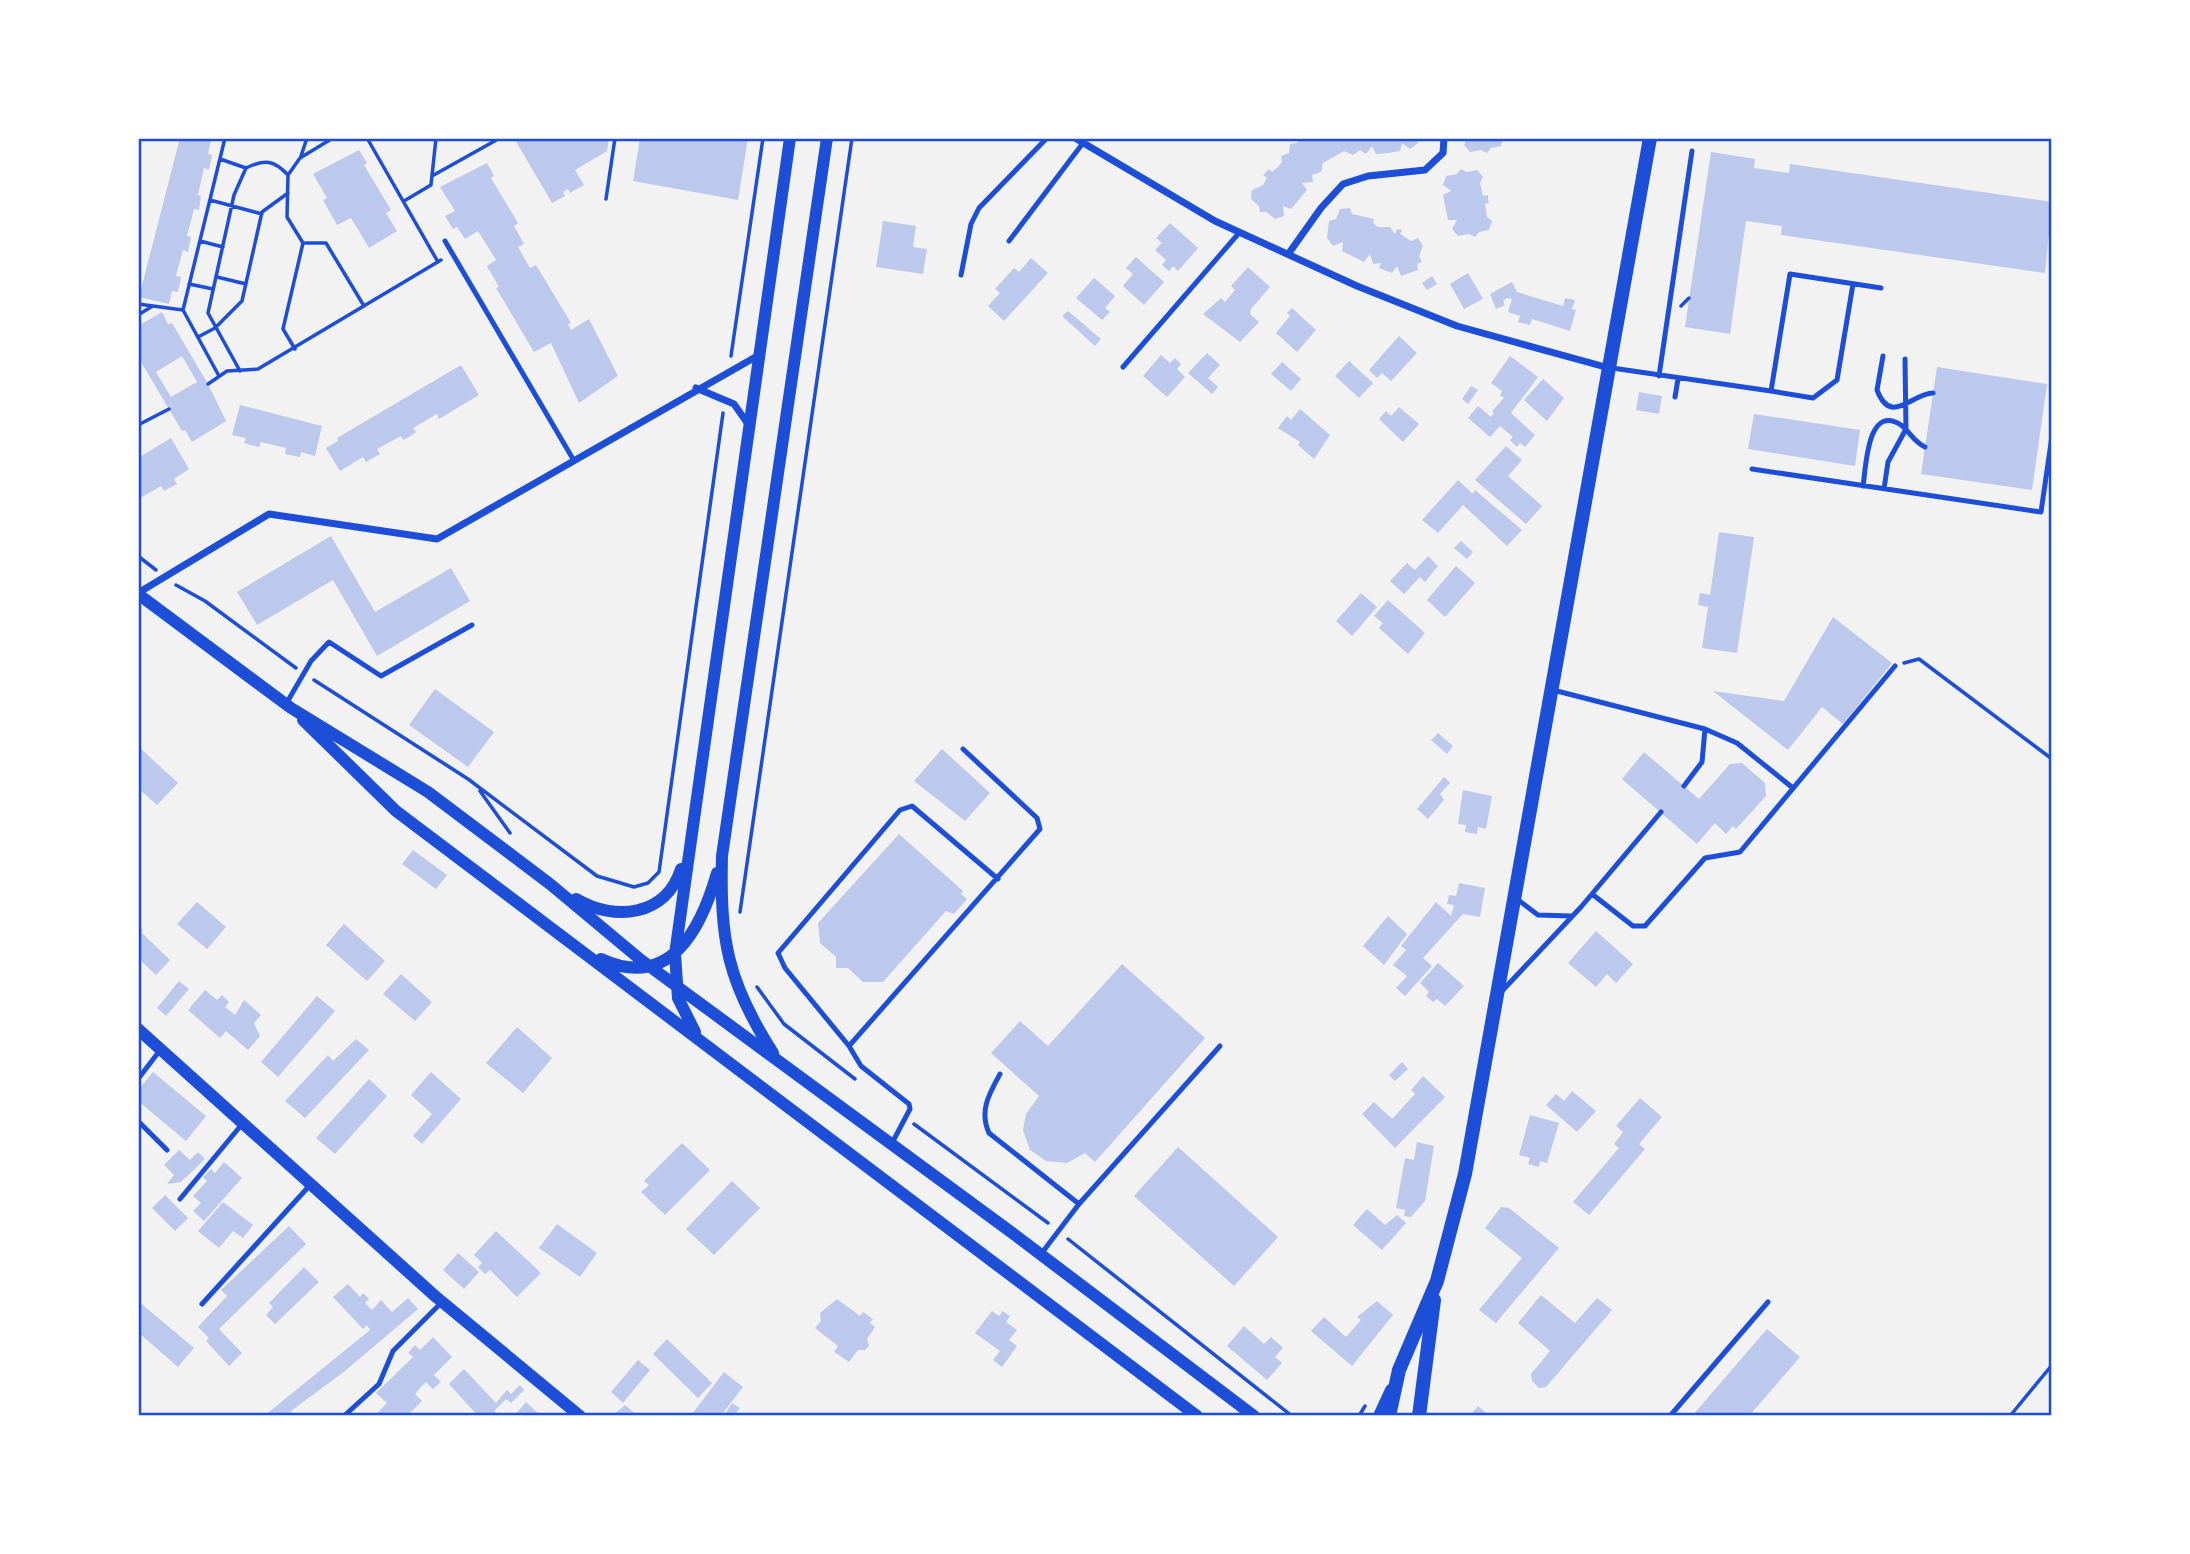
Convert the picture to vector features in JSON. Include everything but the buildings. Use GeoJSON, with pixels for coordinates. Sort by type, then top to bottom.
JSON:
{"type":"FeatureCollection","features":[{"type":"Feature","properties":{"kind":"main road"},"geometry":{"type":"LineString","coordinates":[[1419,1416],[1437,1281],[1465,1174],[1650,138]]}},
{"type":"Feature","properties":{"kind":"main road"},"geometry":{"type":"LineString","coordinates":[[1389,1416],[1399,1370],[1437,1281]]}},
{"type":"Feature","properties":{"kind":"street"},"geometry":{"type":"LineString","coordinates":[[706,1046],[684,1014],[676,985],[675,954],[790,138]]}},
{"type":"Feature","properties":{"kind":"street"},"geometry":{"type":"LineString","coordinates":[[777,1059],[747,1011],[730,965],[721,906],[722,856],[827,138]]}},
{"type":"Feature","properties":{"kind":"street"},"geometry":{"type":"LineString","coordinates":[[1075,138],[1239,233],[1357,286],[1457,326],[1610,368]]}},
{"type":"Feature","properties":{"kind":"street"},"geometry":{"type":"LineString","coordinates":[[1289,254],[1326,201],[1343,184],[1368,176],[1425,170],[1443,153],[1444,138]]}},
{"type":"Feature","properties":{"kind":"street"},"geometry":{"type":"LineString","coordinates":[[759,355],[696,388],[437,539],[269,514],[138,594],[288,706],[428,792],[550,884],[648,965],[892,1143],[1254,1416]]}},
{"type":"Feature","properties":{"kind":"street"},"geometry":{"type":"LineString","coordinates":[[696,388],[726,398],[741,412],[749,425]]}},
{"type":"Feature","properties":{"kind":"street"},"geometry":{"type":"LineString","coordinates":[[288,706],[396,811],[1196,1416]]}},
{"type":"Feature","properties":{"kind":"street"},"geometry":{"type":"LineString","coordinates":[[550,884],[600,911],[634,912],[662,900],[671,891],[689,845]]}},
{"type":"Feature","properties":{"kind":"street"},"geometry":{"type":"LineString","coordinates":[[583,950],[619,966],[648,965],[675,954],[700,921],[722,856]]}},
{"type":"Feature","properties":{"kind":"street"},"geometry":{"type":"LineString","coordinates":[[138,1028],[442,1302],[580,1416]]}},
{"type":"Feature","properties":{"kind":"street"},"geometry":{"type":"LineString","coordinates":[[1379,1416],[1399,1370]]}},
{"type":"Feature","properties":{"kind":"lane"},"geometry":{"type":"LineString","coordinates":[[961,275],[971,224],[979,208],[1047,138]]}},
{"type":"Feature","properties":{"kind":"lane"},"geometry":{"type":"LineString","coordinates":[[1009,242],[1083,143]]}},
{"type":"Feature","properties":{"kind":"lane"},"geometry":{"type":"LineString","coordinates":[[1659,376],[1692,151]]}},
{"type":"Feature","properties":{"kind":"lane"},"geometry":{"type":"LineString","coordinates":[[1123,367],[1239,233]]}},
{"type":"Feature","properties":{"kind":"lane"},"geometry":{"type":"LineString","coordinates":[[445,241],[573,459]]}},
{"type":"Feature","properties":{"kind":"lane"},"geometry":{"type":"LineString","coordinates":[[1772,391],[1790,274],[1881,288]]}},
{"type":"Feature","properties":{"kind":"lane"},"geometry":{"type":"LineString","coordinates":[[1610,368],[1813,398],[1837,380],[1853,284]]}},
{"type":"Feature","properties":{"kind":"lane"},"geometry":{"type":"LineString","coordinates":[[1883,356],[1877,390],[1883,401],[1893,407],[1933,394]]}},
{"type":"Feature","properties":{"kind":"lane"},"geometry":{"type":"LineString","coordinates":[[1905,359],[1903,377],[1909,400],[1906,430]]}},
{"type":"Feature","properties":{"kind":"lane"},"geometry":{"type":"LineString","coordinates":[[1675,397],[1678,379]]}},
{"type":"Feature","properties":{"kind":"lane"},"geometry":{"type":"LineString","coordinates":[[1884,489],[1888,462],[1902,442],[1906,429],[1909,400]]}},
{"type":"Feature","properties":{"kind":"lane"},"geometry":{"type":"LineString","coordinates":[[1863,486],[1869,442],[1875,427],[1885,422],[1895,422],[1925,447],[1902,442]]}},
{"type":"Feature","properties":{"kind":"lane"},"geometry":{"type":"LineString","coordinates":[[1752,469],[2041,512],[2052,436]]}},
{"type":"Feature","properties":{"kind":"lane"},"geometry":{"type":"LineString","coordinates":[[288,706],[304,673],[329,642],[381,676],[472,625]]}},
{"type":"Feature","properties":{"kind":"lane"},"geometry":{"type":"LineString","coordinates":[[1591,894],[1633,926],[1645,926],[1705,858],[1740,852],[1895,666]]}},
{"type":"Feature","properties":{"kind":"lane"},"geometry":{"type":"LineString","coordinates":[[1553,690],[1705,729],[1737,743],[1793,788]]}},
{"type":"Feature","properties":{"kind":"lane"},"geometry":{"type":"LineString","coordinates":[[1684,786],[1702,762],[1705,729]]}},
{"type":"Feature","properties":{"kind":"lane"},"geometry":{"type":"LineString","coordinates":[[849,1046],[1038,834],[1040,824],[963,750]]}},
{"type":"Feature","properties":{"kind":"lane"},"geometry":{"type":"LineString","coordinates":[[892,1143],[906,1118],[909,1104],[861,1066],[849,1046],[785,968],[778,953],[900,810],[912,806],[998,879]]}},
{"type":"Feature","properties":{"kind":"lane"},"geometry":{"type":"LineString","coordinates":[[1497,996],[1572,916],[1661,812]]}},
{"type":"Feature","properties":{"kind":"lane"},"geometry":{"type":"LineString","coordinates":[[1514,897],[1538,915],[1556,918],[1572,916]]}},
{"type":"Feature","properties":{"kind":"lane"},"geometry":{"type":"LineString","coordinates":[[1041,1254],[1079,1204],[1220,1046]]}},
{"type":"Feature","properties":{"kind":"lane"},"geometry":{"type":"LineString","coordinates":[[138,1079],[161,1049]]}},
{"type":"Feature","properties":{"kind":"lane"},"geometry":{"type":"LineString","coordinates":[[1000,1074],[983,1116],[989,1133],[1079,1204]]}},
{"type":"Feature","properties":{"kind":"lane"},"geometry":{"type":"LineString","coordinates":[[138,1121],[167,1150]]}},
{"type":"Feature","properties":{"kind":"lane"},"geometry":{"type":"LineString","coordinates":[[180,1199],[243,1123]]}},
{"type":"Feature","properties":{"kind":"lane"},"geometry":{"type":"LineString","coordinates":[[202,1304],[311,1184]]}},
{"type":"Feature","properties":{"kind":"lane"},"geometry":{"type":"LineString","coordinates":[[344,1416],[379,1384],[393,1351],[442,1302]]}},
{"type":"Feature","properties":{"kind":"lane"},"geometry":{"type":"LineString","coordinates":[[1670,1416],[1768,1302]]}},
{"type":"Feature","properties":{"kind":"path"},"geometry":{"type":"LineString","coordinates":[[219,376],[183,310],[225,138]]}},
{"type":"Feature","properties":{"kind":"path"},"geometry":{"type":"LineString","coordinates":[[295,349],[283,328],[303,243],[287,217],[288,175],[300,158],[306,139],[300,138]]}},
{"type":"Feature","properties":{"kind":"path"},"geometry":{"type":"LineString","coordinates":[[320,138],[324,144]]}},
{"type":"Feature","properties":{"kind":"path"},"geometry":{"type":"LineString","coordinates":[[300,158],[334,138]]}},
{"type":"Feature","properties":{"kind":"path"},"geometry":{"type":"LineString","coordinates":[[367,138],[438,262]]}},
{"type":"Feature","properties":{"kind":"path"},"geometry":{"type":"LineString","coordinates":[[404,201],[431,185],[436,138]]}},
{"type":"Feature","properties":{"kind":"path"},"geometry":{"type":"LineString","coordinates":[[432,176],[500,138]]}},
{"type":"Feature","properties":{"kind":"path"},"geometry":{"type":"LineString","coordinates":[[606,199],[615,138]]}},
{"type":"Feature","properties":{"kind":"path"},"geometry":{"type":"LineString","coordinates":[[730,369],[763,138]]}},
{"type":"Feature","properties":{"kind":"path"},"geometry":{"type":"LineString","coordinates":[[741,921],[741,894],[852,138]]}},
{"type":"Feature","properties":{"kind":"path"},"geometry":{"type":"LineString","coordinates":[[219,159],[246,167],[262,161],[276,163],[288,175]]}},
{"type":"Feature","properties":{"kind":"path"},"geometry":{"type":"LineString","coordinates":[[240,371],[208,313],[231,206],[246,167]]}},
{"type":"Feature","properties":{"kind":"path"},"geometry":{"type":"LineString","coordinates":[[198,337],[215,328],[242,301],[262,214],[288,193]]}},
{"type":"Feature","properties":{"kind":"path"},"geometry":{"type":"LineString","coordinates":[[209,200],[262,214]]}},
{"type":"Feature","properties":{"kind":"path"},"geometry":{"type":"LineString","coordinates":[[200,241],[223,247]]}},
{"type":"Feature","properties":{"kind":"path"},"geometry":{"type":"LineString","coordinates":[[303,243],[326,243],[364,307]]}},
{"type":"Feature","properties":{"kind":"path"},"geometry":{"type":"LineString","coordinates":[[208,383],[227,371],[258,369],[452,253]]}},
{"type":"Feature","properties":{"kind":"path"},"geometry":{"type":"LineString","coordinates":[[216,277],[246,284]]}},
{"type":"Feature","properties":{"kind":"path"},"geometry":{"type":"LineString","coordinates":[[189,284],[213,289]]}},
{"type":"Feature","properties":{"kind":"path"},"geometry":{"type":"LineString","coordinates":[[138,304],[183,310]]}},
{"type":"Feature","properties":{"kind":"path"},"geometry":{"type":"LineString","coordinates":[[138,315],[153,306]]}},
{"type":"Feature","properties":{"kind":"path"},"geometry":{"type":"LineString","coordinates":[[138,556],[304,673],[468,779],[597,876],[627,887],[648,883],[659,872],[726,398]]}},
{"type":"Feature","properties":{"kind":"path"},"geometry":{"type":"LineString","coordinates":[[138,425],[169,408]]}},
{"type":"Feature","properties":{"kind":"path"},"geometry":{"type":"LineString","coordinates":[[1895,666],[1919,659],[2052,759]]}},
{"type":"Feature","properties":{"kind":"path"},"geometry":{"type":"LineString","coordinates":[[755,983],[784,1024],[861,1084]]}},
{"type":"Feature","properties":{"kind":"path"},"geometry":{"type":"LineString","coordinates":[[906,1118],[1058,1231],[1292,1416]]}},
{"type":"Feature","properties":{"kind":"path"},"geometry":{"type":"LineString","coordinates":[[2010,1416],[2052,1365]]}}]}
